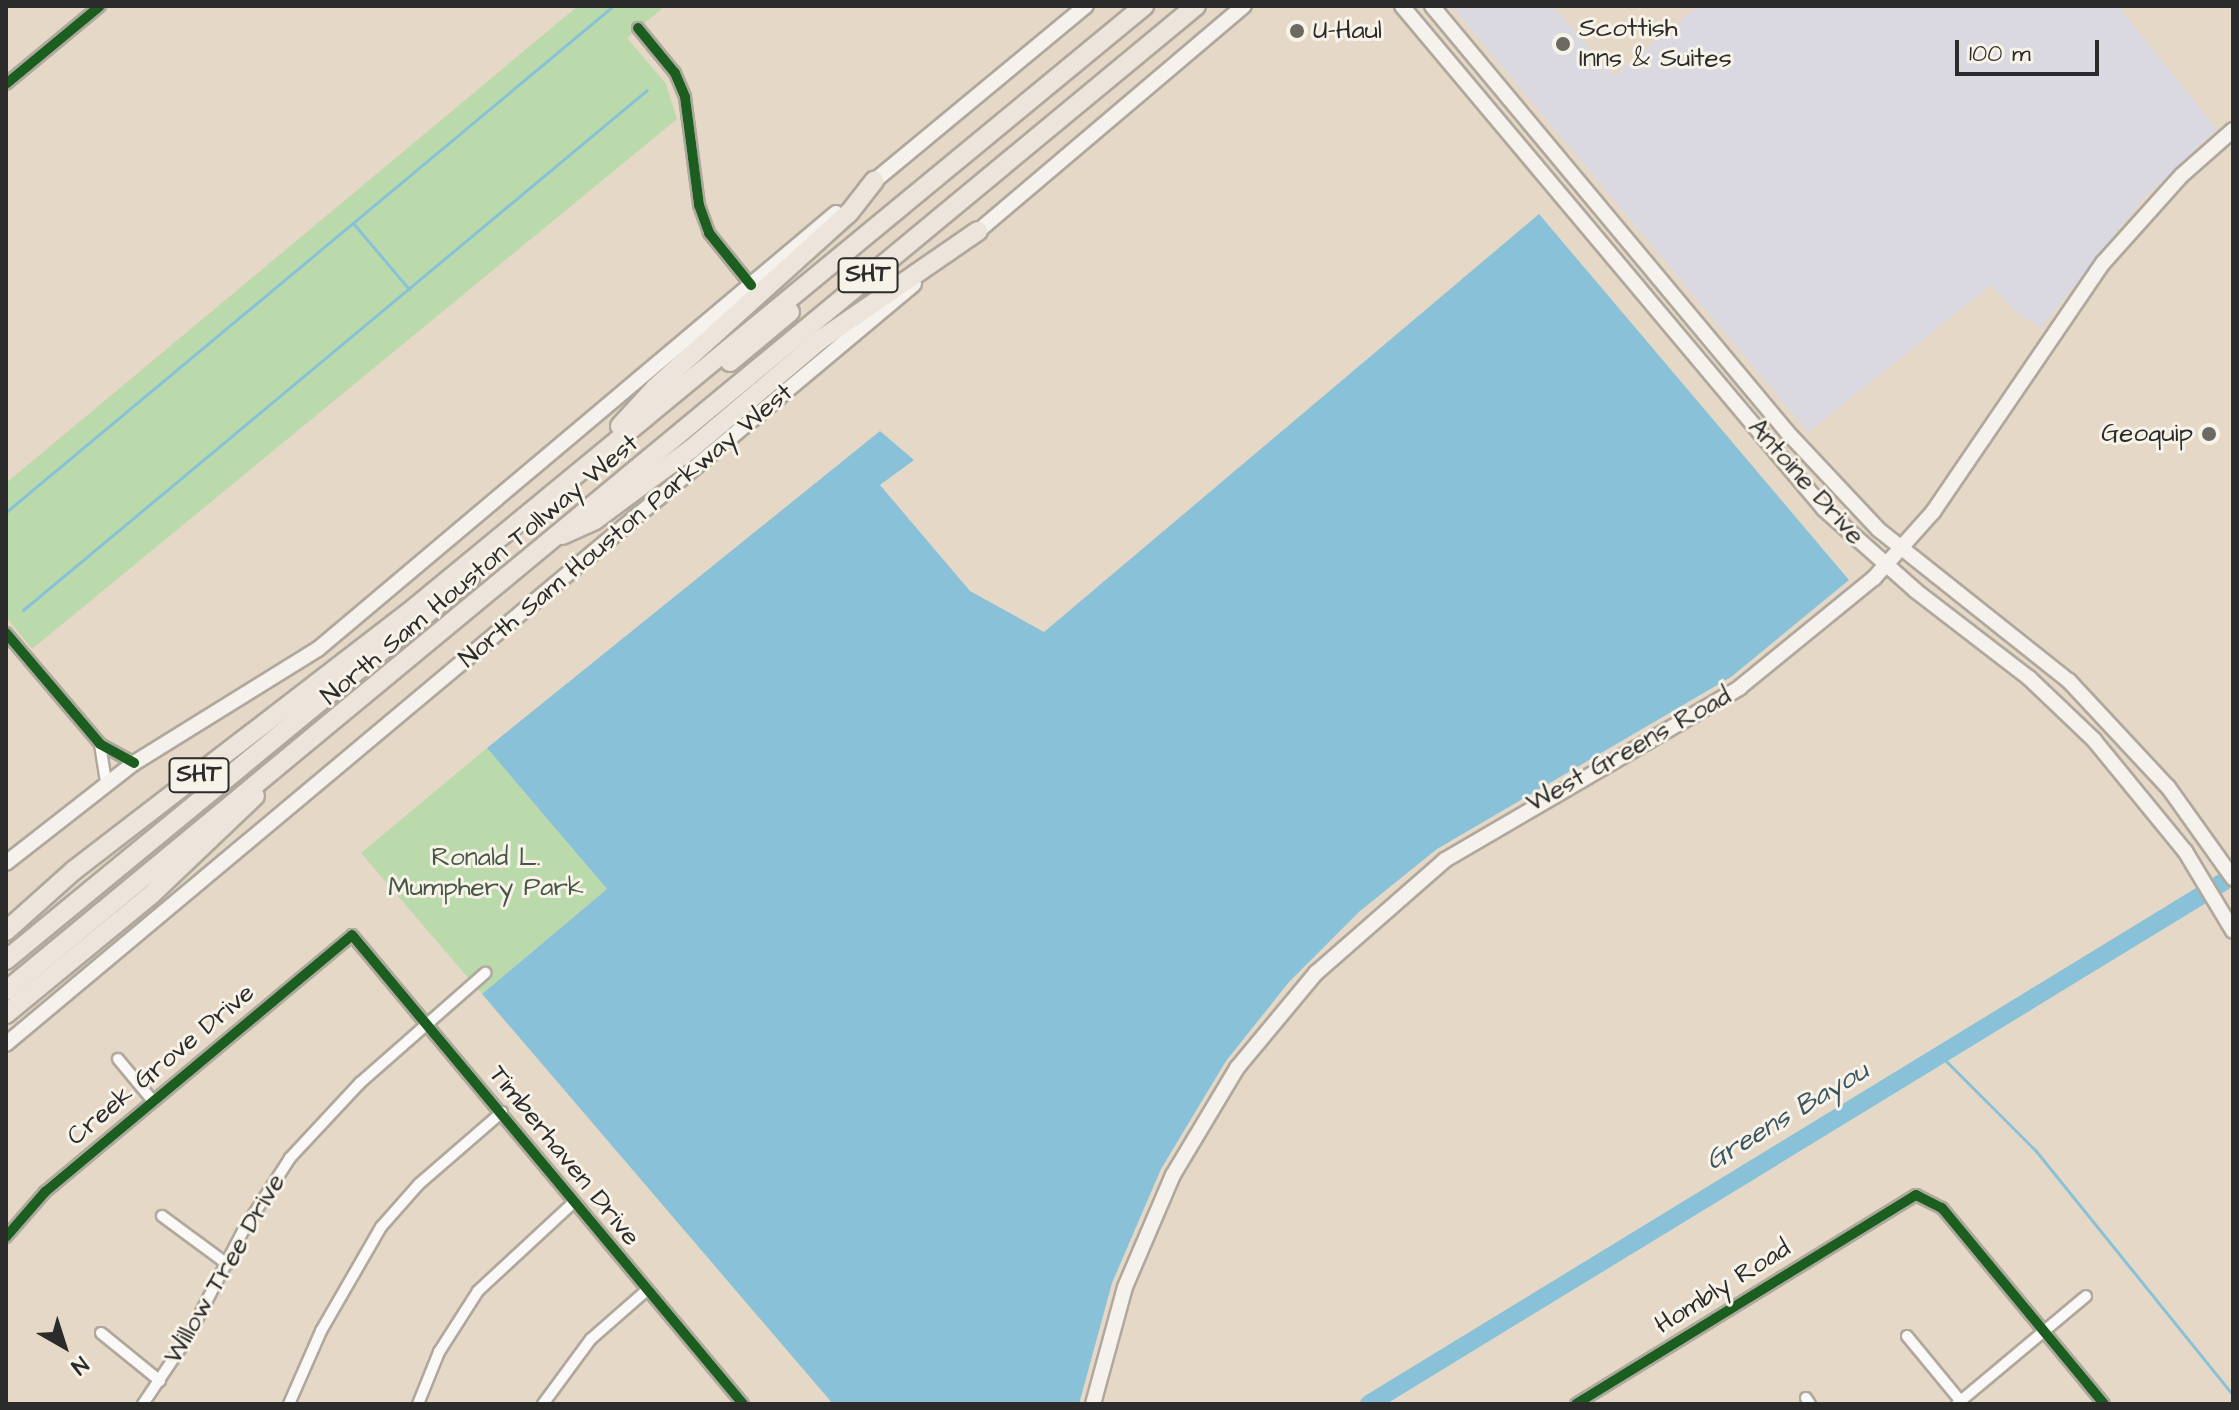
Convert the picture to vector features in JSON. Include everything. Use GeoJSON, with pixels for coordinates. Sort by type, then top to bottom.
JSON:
{"type":"FeatureCollection","features":[{"type":"Feature","properties":{"kind":"highway","name":"North Sam Houston Tollway West"},"geometry":{"type":"LineString","coordinates":[[6,931],[73,871],[413,609],[947,172],[1144,6]]}},
{"type":"Feature","properties":{"kind":"highway","name":"North Sam Houston Tollway West"},"geometry":{"type":"LineString","coordinates":[[6,991],[541,544],[1196,6]]}},
{"type":"Feature","properties":{"kind":"highway","name":"North Sam Houston Tollway West"},"geometry":{"type":"LineString","coordinates":[[6,960],[768,331],[947,172]]}},
{"type":"Feature","properties":{"kind":"highway"},"geometry":{"type":"LineString","coordinates":[[576,475],[655,388],[849,213],[874,181]]}},
{"type":"Feature","properties":{"kind":"highway"},"geometry":{"type":"LineString","coordinates":[[541,544],[595,520],[691,449],[820,340],[978,231]]}},
{"type":"Feature","properties":{"kind":"highway","name":"North Sam Houston Tollway West"},"geometry":{"type":"LineString","coordinates":[[6,1014],[217,835],[274,767]]}},
{"type":"Feature","properties":{"kind":"main road"},"geometry":{"type":"LineString","coordinates":[[6,863],[134,763],[318,649],[1086,6]]}},
{"type":"Feature","properties":{"kind":"main road","name":"North Sam Houston Parkway West"},"geometry":{"type":"LineString","coordinates":[[6,1044],[1244,6]]}},
{"type":"Feature","properties":{"kind":"main road","name":"Antoine Drive"},"geometry":{"type":"LineString","coordinates":[[1402,6],[1824,509],[1885,566],[2029,678],[2094,740],[2148,801],[2185,851],[2231,926]]}},
{"type":"Feature","properties":{"kind":"main road","name":"Antoine Drive"},"geometry":{"type":"LineString","coordinates":[[1432,6],[1787,432],[1901,549],[2042,660],[2119,732],[2168,787],[2233,878]]}},
{"type":"Feature","properties":{"kind":"main road"},"geometry":{"type":"LineString","coordinates":[[1453,68],[1471,53]]}},
{"type":"Feature","properties":{"kind":"main road","name":"West Greens Road"},"geometry":{"type":"LineString","coordinates":[[1093,1404],[1125,1287],[1173,1175],[1237,1068],[1316,973],[1445,860],[1739,688],[1800,643],[1885,566],[1933,512],[2103,263],[2166,191],[2233,130]]}},
{"type":"Feature","properties":{"kind":"main road"},"geometry":{"type":"LineString","coordinates":[[1559,194],[1577,180]]}},
{"type":"Feature","properties":{"kind":"main road"},"geometry":{"type":"LineString","coordinates":[[1664,319],[1681,304]]}},
{"type":"Feature","properties":{"kind":"main road"},"geometry":{"type":"LineString","coordinates":[[1770,446],[1787,432]]}},
{"type":"Feature","properties":{"kind":"main road"},"geometry":{"type":"LineString","coordinates":[[2029,678],[2042,660]]}},
{"type":"Feature","properties":{"kind":"main road"},"geometry":{"type":"LineString","coordinates":[[2148,801],[2168,787]]}},
{"type":"Feature","properties":{"kind":"street"},"geometry":{"type":"LineString","coordinates":[[6,84],[100,6]]}},
{"type":"Feature","properties":{"kind":"street"},"geometry":{"type":"LineString","coordinates":[[638,28],[675,73],[685,97],[699,205],[709,233],[751,285]]}},
{"type":"Feature","properties":{"kind":"street"},"geometry":{"type":"LineString","coordinates":[[6,633],[100,744],[134,763]]}},
{"type":"Feature","properties":{"kind":"street"},"geometry":{"type":"LineString","coordinates":[[100,744],[106,783]]}},
{"type":"Feature","properties":{"kind":"street","name":"Timberhaven Drive"},"geometry":{"type":"LineString","coordinates":[[352,935],[743,1404]]}},
{"type":"Feature","properties":{"kind":"street","name":"Creek Grove Drive"},"geometry":{"type":"LineString","coordinates":[[6,1237],[45,1192],[352,935]]}},
{"type":"Feature","properties":{"kind":"street","name":"Willow Tree Drive"},"geometry":{"type":"LineString","coordinates":[[143,1404],[160,1381],[259,1203],[309,1135],[485,973]]}},
{"type":"Feature","properties":{"kind":"street"},"geometry":{"type":"LineString","coordinates":[[118,1059],[153,1101]]}},
{"type":"Feature","properties":{"kind":"street"},"geometry":{"type":"LineString","coordinates":[[289,1404],[321,1331],[381,1227],[419,1184],[502,1112]]}},
{"type":"Feature","properties":{"kind":"street","name":"Hombly Road"},"geometry":{"type":"LineString","coordinates":[[1576,1404],[1916,1195],[1942,1208],[2044,1331]]}},
{"type":"Feature","properties":{"kind":"street"},"geometry":{"type":"LineString","coordinates":[[418,1404],[445,1342],[478,1291],[573,1203]]}},
{"type":"Feature","properties":{"kind":"street"},"geometry":{"type":"LineString","coordinates":[[162,1216],[227,1264]]}},
{"type":"Feature","properties":{"kind":"street"},"geometry":{"type":"LineString","coordinates":[[543,1404],[572,1359],[647,1290]]}},
{"type":"Feature","properties":{"kind":"street"},"geometry":{"type":"LineString","coordinates":[[1907,1336],[1960,1403],[2086,1296]]}},
{"type":"Feature","properties":{"kind":"street"},"geometry":{"type":"LineString","coordinates":[[2044,1331],[2104,1404]]}},
{"type":"Feature","properties":{"kind":"street"},"geometry":{"type":"LineString","coordinates":[[101,1333],[160,1381]]}},
{"type":"Feature","properties":{"kind":"shaded area"},"geometry":{"type":"Polygon","coordinates":[[[1452,6],[1553,6],[1614,76],[1698,6],[2118,6],[2217,129],[2143,199],[2041,328],[2015,311],[1991,285],[1808,432],[1452,6]]]}},
{"type":"Feature","properties":{"kind":"green space"},"geometry":{"type":"Polygon","coordinates":[[[578,6],[665,6],[627,38],[666,84],[677,119],[32,649],[6,617],[6,483],[578,6]]]}},
{"type":"Feature","properties":{"kind":"green space","name":"Ronald L. Mumphery Park"},"geometry":{"type":"Polygon","coordinates":[[[487,748],[607,889],[482,994],[361,853],[487,748]]]}},
{"type":"Feature","properties":{"kind":"water"},"geometry":{"type":"Polygon","coordinates":[[[1539,214],[1849,580],[1731,677],[1437,849],[1360,911],[1289,982],[1226,1061],[1161,1169],[1112,1283],[1079,1404],[833,1404],[482,994],[607,889],[487,748],[880,431],[914,460],[880,485],[970,591],[1044,632],[1539,214]]]}},
{"type":"Feature","properties":{"kind":"waterway"},"geometry":{"type":"LineString","coordinates":[[6,512],[613,6]]}},
{"type":"Feature","properties":{"kind":"waterway"},"geometry":{"type":"LineString","coordinates":[[23,610],[647,90]]}},
{"type":"Feature","properties":{"kind":"waterway"},"geometry":{"type":"LineString","coordinates":[[353,223],[409,289]]}},
{"type":"Feature","properties":{"kind":"waterway","name":"Greens Bayou"},"geometry":{"type":"LineString","coordinates":[[1369,1404],[2233,876]]}},
{"type":"Feature","properties":{"kind":"waterway"},"geometry":{"type":"LineString","coordinates":[[1940,1055],[2036,1151],[2233,1395]]}},
{"type":"Feature","properties":{"kind":"cycle path"},"geometry":{"type":"LineString","coordinates":[[6,84],[100,6]]}},
{"type":"Feature","properties":{"kind":"cycle path"},"geometry":{"type":"LineString","coordinates":[[638,28],[675,73],[685,97],[699,205],[709,233],[751,285]]}},
{"type":"Feature","properties":{"kind":"cycle path"},"geometry":{"type":"LineString","coordinates":[[6,633],[100,744],[134,763]]}},
{"type":"Feature","properties":{"kind":"cycle path"},"geometry":{"type":"LineString","coordinates":[[6,1237],[45,1192],[352,935],[743,1404]]}},
{"type":"Feature","properties":{"kind":"cycle path"},"geometry":{"type":"LineString","coordinates":[[1576,1404],[1916,1195],[1942,1208],[2104,1404]]}},
{"type":"Feature","properties":{"kind":"place","name":"U-Haul"},"geometry":{"type":"Point","coordinates":[1297,31]}},
{"type":"Feature","properties":{"kind":"place","name":"Scottish Inns & Suites"},"geometry":{"type":"Point","coordinates":[1563,44]}},
{"type":"Feature","properties":{"kind":"place","name":"Geoquip"},"geometry":{"type":"Point","coordinates":[2209,434]}}]}
